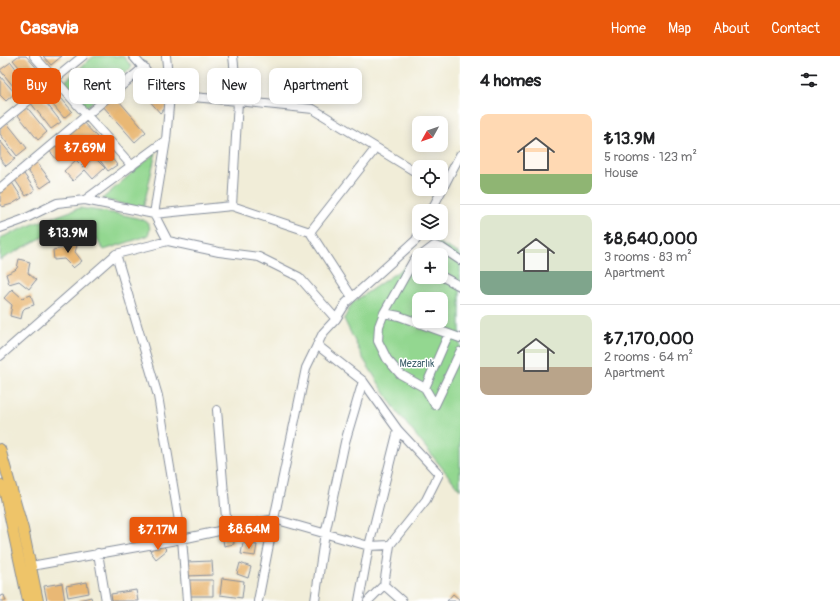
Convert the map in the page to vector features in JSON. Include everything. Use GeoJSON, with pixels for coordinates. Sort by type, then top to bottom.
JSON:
{"type":"FeatureCollection","features":[{"type":"Feature","properties":{"kind":"main road"},"geometry":{"type":"LineString","coordinates":[[0,449],[23,529],[38,601]]}},
{"type":"Feature","properties":{"kind":"main road"},"geometry":{"type":"LineString","coordinates":[[0,485],[5,494],[28,601]]}},
{"type":"Feature","properties":{"kind":"street"},"geometry":{"type":"LineString","coordinates":[[34,56],[44,68]]}},
{"type":"Feature","properties":{"kind":"street"},"geometry":{"type":"LineString","coordinates":[[61,75],[83,56]]}},
{"type":"Feature","properties":{"kind":"street"},"geometry":{"type":"LineString","coordinates":[[0,188],[144,67],[133,56]]}},
{"type":"Feature","properties":{"kind":"street"},"geometry":{"type":"LineString","coordinates":[[166,56],[167,68]]}},
{"type":"Feature","properties":{"kind":"street"},"geometry":{"type":"LineString","coordinates":[[233,56],[234,68]]}},
{"type":"Feature","properties":{"kind":"street"},"geometry":{"type":"LineString","coordinates":[[61,87],[132,166]]}},
{"type":"Feature","properties":{"kind":"street"},"geometry":{"type":"LineString","coordinates":[[261,103],[313,109],[412,170]]}},
{"type":"Feature","properties":{"kind":"street"},"geometry":{"type":"LineString","coordinates":[[0,124],[25,104]]}},
{"type":"Feature","properties":{"kind":"street"},"geometry":{"type":"LineString","coordinates":[[168,241],[154,214],[166,140],[169,104]]}},
{"type":"Feature","properties":{"kind":"street"},"geometry":{"type":"LineString","coordinates":[[232,206],[238,104]]}},
{"type":"Feature","properties":{"kind":"street"},"geometry":{"type":"LineString","coordinates":[[84,200],[166,140]]}},
{"type":"Feature","properties":{"kind":"street"},"geometry":{"type":"LineString","coordinates":[[310,232],[376,148]]}},
{"type":"Feature","properties":{"kind":"street"},"geometry":{"type":"LineString","coordinates":[[448,176],[460,155]]}},
{"type":"Feature","properties":{"kind":"street"},"geometry":{"type":"LineString","coordinates":[[0,228],[22,220],[57,203],[84,200],[154,214],[232,206],[310,232],[349,300]]}},
{"type":"Feature","properties":{"kind":"street"},"geometry":{"type":"LineString","coordinates":[[258,601],[306,368],[323,333],[336,320],[349,300],[416,240]]}},
{"type":"Feature","properties":{"kind":"street"},"geometry":{"type":"LineString","coordinates":[[0,356],[116,254],[168,241],[218,252],[259,256],[299,277],[336,320]]}},
{"type":"Feature","properties":{"kind":"street"},"geometry":{"type":"LineString","coordinates":[[431,248],[434,246],[442,248]]}},
{"type":"Feature","properties":{"kind":"street"},"geometry":{"type":"LineString","coordinates":[[448,252],[460,260]]}},
{"type":"Feature","properties":{"kind":"street"},"geometry":{"type":"LineString","coordinates":[[401,253],[412,258]]}},
{"type":"Feature","properties":{"kind":"street"},"geometry":{"type":"LineString","coordinates":[[116,254],[158,396],[182,538],[187,601]]}},
{"type":"Feature","properties":{"kind":"street"},"geometry":{"type":"LineString","coordinates":[[412,268],[384,313],[379,326],[378,341],[387,359],[400,374],[425,388],[435,405],[460,352]]}},
{"type":"Feature","properties":{"kind":"street"},"geometry":{"type":"LineString","coordinates":[[448,280],[460,286]]}},
{"type":"Feature","properties":{"kind":"street"},"geometry":{"type":"LineString","coordinates":[[384,313],[399,316],[460,338]]}},
{"type":"Feature","properties":{"kind":"street"},"geometry":{"type":"LineString","coordinates":[[425,388],[446,340],[450,335]]}},
{"type":"Feature","properties":{"kind":"street"},"geometry":{"type":"LineString","coordinates":[[317,345],[363,380],[398,430],[439,474],[426,500],[390,545],[384,585],[368,601]]}},
{"type":"Feature","properties":{"kind":"street"},"geometry":{"type":"LineString","coordinates":[[315,601],[325,533],[345,442],[363,380]]}},
{"type":"Feature","properties":{"kind":"street"},"geometry":{"type":"LineString","coordinates":[[217,410],[227,530]]}},
{"type":"Feature","properties":{"kind":"street"},"geometry":{"type":"LineString","coordinates":[[359,601],[369,546],[398,430]]}},
{"type":"Feature","properties":{"kind":"street"},"geometry":{"type":"LineString","coordinates":[[31,566],[227,530],[274,519],[369,546],[390,545]]}},
{"type":"Feature","properties":{"kind":"street"},"geometry":{"type":"LineString","coordinates":[[98,553],[106,601]]}},
{"type":"Feature","properties":{"kind":"street"},"geometry":{"type":"LineString","coordinates":[[384,585],[402,601]]}},
{"type":"Feature","properties":{"kind":"green space"},"geometry":{"type":"Polygon","coordinates":[[[94,56],[123,56],[132,67],[125,73],[125,68],[80,68],[94,56]]]}},
{"type":"Feature","properties":{"kind":"green space"},"geometry":{"type":"Polygon","coordinates":[[[69,78],[69,92],[62,84],[69,78]]]}},
{"type":"Feature","properties":{"kind":"green space"},"geometry":{"type":"Polygon","coordinates":[[[80,104],[90,104],[84,109],[80,104]]]}},
{"type":"Feature","properties":{"kind":"green space"},"geometry":{"type":"Polygon","coordinates":[[[156,152],[143,209],[102,199],[156,152]]]}},
{"type":"Feature","properties":{"kind":"green space"},"geometry":{"type":"Polygon","coordinates":[[[80,208],[126,215],[143,220],[149,225],[149,233],[147,236],[104,250],[91,227],[88,224],[75,220],[0,260],[0,238],[36,223],[80,208]]]}},
{"type":"Feature","properties":{"kind":"green space","name":"Mezarlık"},"geometry":{"type":"Polygon","coordinates":[[[439,243],[460,254],[460,490],[397,412],[364,360],[344,319],[352,303],[412,262],[412,284],[448,284],[448,248],[432,248],[439,243]]]}},
{"type":"Feature","properties":{"kind":"building"},"geometry":{"type":"Polygon","coordinates":[[[18,56],[26,56],[37,68],[20,68],[13,60],[18,56]]]}},
{"type":"Feature","properties":{"kind":"building"},"geometry":{"type":"Polygon","coordinates":[[[43,56],[62,56],[51,65],[43,56]]]}},
{"type":"Feature","properties":{"kind":"building"},"geometry":{"type":"Polygon","coordinates":[[[11,62],[16,68],[12,68],[12,85],[0,70],[11,62]]]}},
{"type":"Feature","properties":{"kind":"building"},"geometry":{"type":"Polygon","coordinates":[[[0,76],[12,90],[12,96],[6,101],[0,95],[0,76]]]}},
{"type":"Feature","properties":{"kind":"building"},"geometry":{"type":"Polygon","coordinates":[[[61,98],[72,111],[64,118],[52,104],[61,104],[61,98]]]}},
{"type":"Feature","properties":{"kind":"building"},"geometry":{"type":"Polygon","coordinates":[[[32,104],[47,104],[61,122],[51,129],[32,104]]]}},
{"type":"Feature","properties":{"kind":"building"},"geometry":{"type":"Polygon","coordinates":[[[101,104],[122,104],[146,132],[135,142],[101,104]]]}},
{"type":"Feature","properties":{"kind":"building"},"geometry":{"type":"Polygon","coordinates":[[[152,104],[166,104],[168,106],[160,113],[152,104]]]}},
{"type":"Feature","properties":{"kind":"building"},"geometry":{"type":"Polygon","coordinates":[[[26,106],[47,132],[38,140],[17,114],[26,106]]]}},
{"type":"Feature","properties":{"kind":"building"},"geometry":{"type":"Polygon","coordinates":[[[82,121],[97,137],[86,146],[80,140],[71,148],[72,150],[58,161],[47,148],[82,121]]]}},
{"type":"Feature","properties":{"kind":"building"},"geometry":{"type":"Polygon","coordinates":[[[7,123],[27,148],[17,156],[0,134],[0,128],[7,123]]]}},
{"type":"Feature","properties":{"kind":"building"},"geometry":{"type":"Polygon","coordinates":[[[97,139],[107,149],[97,158],[87,148],[97,139]]]}},
{"type":"Feature","properties":{"kind":"building"},"geometry":{"type":"Polygon","coordinates":[[[0,141],[15,159],[6,166],[0,159],[0,141]]]}},
{"type":"Feature","properties":{"kind":"building"},"geometry":{"type":"Polygon","coordinates":[[[108,153],[117,165],[108,171],[99,159],[108,153]]]}},
{"type":"Feature","properties":{"kind":"building"},"geometry":{"type":"Polygon","coordinates":[[[94,157],[105,168],[93,179],[85,170],[73,181],[64,171],[76,160],[83,167],[94,157]]]}},
{"type":"Feature","properties":{"kind":"building"},"geometry":{"type":"Polygon","coordinates":[[[35,160],[51,181],[41,188],[25,167],[35,160]]]}},
{"type":"Feature","properties":{"kind":"building"},"geometry":{"type":"Polygon","coordinates":[[[22,171],[35,190],[26,196],[13,177],[22,171]]]}},
{"type":"Feature","properties":{"kind":"building"},"geometry":{"type":"Polygon","coordinates":[[[11,181],[22,198],[12,204],[2,207],[0,205],[0,190],[11,181]]]}},
{"type":"Feature","properties":{"kind":"building"},"geometry":{"type":"Polygon","coordinates":[[[68,238],[78,242],[75,252],[82,261],[73,268],[64,259],[54,260],[53,250],[65,247],[68,238]]]}},
{"type":"Feature","properties":{"kind":"building"},"geometry":{"type":"Polygon","coordinates":[[[19,259],[30,262],[28,273],[36,280],[29,289],[19,281],[9,284],[6,274],[17,268],[19,259]]]}},
{"type":"Feature","properties":{"kind":"building"},"geometry":{"type":"Polygon","coordinates":[[[12,289],[22,298],[31,295],[34,305],[23,310],[21,319],[10,316],[12,305],[4,298],[12,289]]]}},
{"type":"Feature","properties":{"kind":"building"},"geometry":{"type":"Polygon","coordinates":[[[233,533],[234,544],[224,546],[222,534],[233,533]]]}},
{"type":"Feature","properties":{"kind":"building"},"geometry":{"type":"Polygon","coordinates":[[[243,543],[257,545],[255,556],[241,554],[243,543]]]}},
{"type":"Feature","properties":{"kind":"building"},"geometry":{"type":"Polygon","coordinates":[[[162,545],[167,550],[156,559],[150,551],[155,547],[162,545]]]}},
{"type":"Feature","properties":{"kind":"building"},"geometry":{"type":"Polygon","coordinates":[[[212,561],[213,575],[187,576],[186,562],[212,561]]]}},
{"type":"Feature","properties":{"kind":"building"},"geometry":{"type":"Polygon","coordinates":[[[240,563],[251,567],[248,578],[237,574],[240,563]]]}},
{"type":"Feature","properties":{"kind":"building"},"geometry":{"type":"Polygon","coordinates":[[[222,578],[244,581],[242,598],[220,595],[222,578]]]}},
{"type":"Feature","properties":{"kind":"building"},"geometry":{"type":"Polygon","coordinates":[[[189,580],[213,580],[213,596],[189,596],[189,580]]]}},
{"type":"Feature","properties":{"kind":"building"},"geometry":{"type":"Polygon","coordinates":[[[87,582],[89,593],[68,597],[66,586],[87,582]]]}},
{"type":"Feature","properties":{"kind":"building"},"geometry":{"type":"Polygon","coordinates":[[[62,583],[65,601],[47,601],[44,586],[62,583]]]}},
{"type":"Feature","properties":{"kind":"building"},"geometry":{"type":"Polygon","coordinates":[[[136,590],[138,601],[112,601],[111,594],[136,590]]]}},
{"type":"Feature","properties":{"kind":"building"},"geometry":{"type":"Polygon","coordinates":[[[453,594],[460,600],[460,601],[447,601],[453,594]]]}},
{"type":"Feature","properties":{"kind":"building"},"geometry":{"type":"Polygon","coordinates":[[[4,595],[6,601],[0,601],[0,596],[4,595]]]}},
{"type":"Feature","properties":{"kind":"building"},"geometry":{"type":"Polygon","coordinates":[[[91,597],[92,601],[79,600],[91,597]]]}}]}
